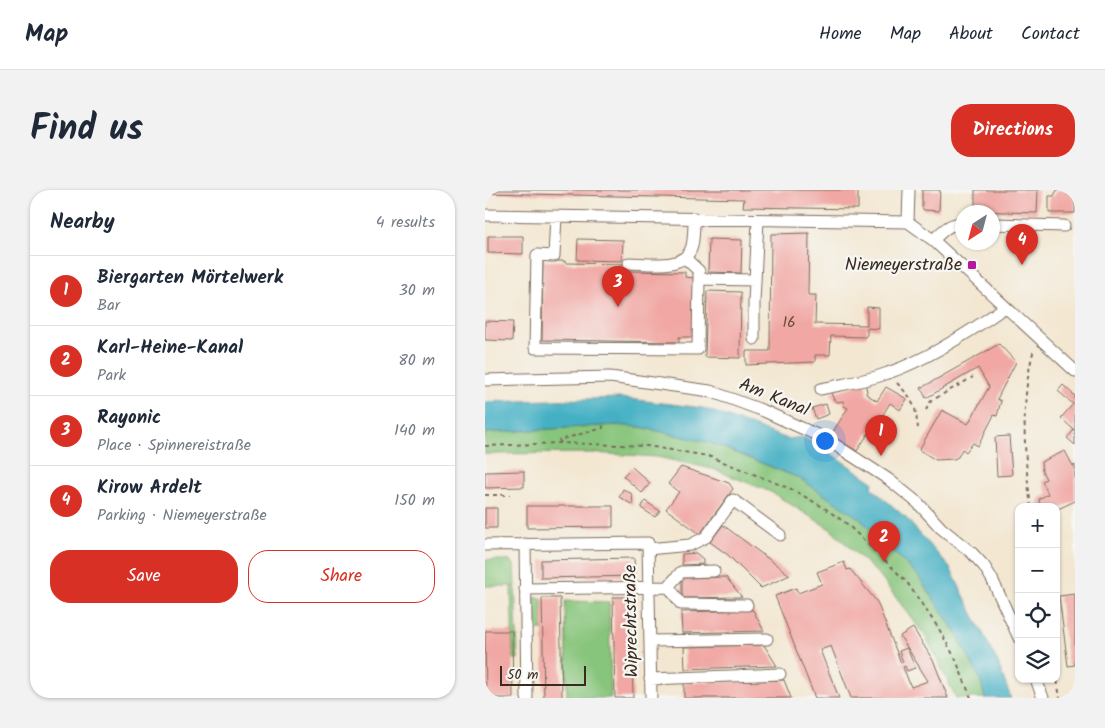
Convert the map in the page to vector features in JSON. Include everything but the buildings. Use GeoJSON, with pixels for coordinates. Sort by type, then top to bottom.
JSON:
{"type":"FeatureCollection","features":[{"type":"Feature","properties":{"kind":"street"},"geometry":{"type":"LineString","coordinates":[[908,222],[909,190]]}},
{"type":"Feature","properties":{"kind":"street"},"geometry":{"type":"LineString","coordinates":[[485,215],[908,222],[933,240],[1075,371]]}},
{"type":"Feature","properties":{"kind":"street"},"geometry":{"type":"LineString","coordinates":[[556,216],[554,256],[537,256],[535,348],[698,350],[699,271],[685,258]]}},
{"type":"Feature","properties":{"kind":"street"},"geometry":{"type":"LineString","coordinates":[[629,263],[674,264],[685,258],[690,253],[692,246],[693,218]]}},
{"type":"Feature","properties":{"kind":"street"},"geometry":{"type":"LineString","coordinates":[[754,339],[758,220]]}},
{"type":"Feature","properties":{"kind":"street"},"geometry":{"type":"LineString","coordinates":[[933,240],[947,226],[955,223]]}},
{"type":"Feature","properties":{"kind":"street"},"geometry":{"type":"LineString","coordinates":[[1000,224],[1064,226]]}},
{"type":"Feature","properties":{"kind":"street"},"geometry":{"type":"LineString","coordinates":[[699,279],[755,280]]}},
{"type":"Feature","properties":{"kind":"street"},"geometry":{"type":"LineString","coordinates":[[821,389],[887,373],[913,362],[976,328],[1005,307]]}},
{"type":"Feature","properties":{"kind":"street","name":"Am Kanal"},"geometry":{"type":"LineString","coordinates":[[485,380],[610,377],[710,392],[764,411],[818,435],[888,479],[918,502],[941,528],[972,553],[984,566],[992,579],[1015,629]]}},
{"type":"Feature","properties":{"kind":"street"},"geometry":{"type":"LineString","coordinates":[[485,545],[690,545],[706,537],[733,500],[780,535]]}},
{"type":"Feature","properties":{"kind":"street"},"geometry":{"type":"LineString","coordinates":[[525,544],[527,698]]}},
{"type":"Feature","properties":{"kind":"street","name":"Wiprechtstraße"},"geometry":{"type":"LineString","coordinates":[[648,546],[651,698]]}},
{"type":"Feature","properties":{"kind":"street"},"geometry":{"type":"LineString","coordinates":[[525,589],[668,587],[681,572],[714,571]]}},
{"type":"Feature","properties":{"kind":"street"},"geometry":{"type":"LineString","coordinates":[[668,587],[681,604],[747,605]]}},
{"type":"Feature","properties":{"kind":"street"},"geometry":{"type":"LineString","coordinates":[[649,641],[767,639]]}},
{"type":"Feature","properties":{"kind":"street"},"geometry":{"type":"LineString","coordinates":[[650,679],[780,674]]}},
{"type":"Feature","properties":{"kind":"street"},"geometry":{"type":"LineString","coordinates":[[1037,683],[1043,698]]}},
{"type":"Feature","properties":{"kind":"path"},"geometry":{"type":"LineString","coordinates":[[1031,503],[1025,452],[1026,405],[1029,372],[1037,337]]}},
{"type":"Feature","properties":{"kind":"path"},"geometry":{"type":"LineString","coordinates":[[926,410],[931,401],[973,377]]}},
{"type":"Feature","properties":{"kind":"path"},"geometry":{"type":"LineString","coordinates":[[896,384],[908,395],[915,408],[918,428]]}},
{"type":"Feature","properties":{"kind":"path"},"geometry":{"type":"LineString","coordinates":[[561,443],[559,440],[603,428],[603,424]]}},
{"type":"Feature","properties":{"kind":"path"},"geometry":{"type":"LineString","coordinates":[[485,446],[561,443],[647,446],[708,456],[791,489],[823,507],[847,524],[906,581],[956,660],[971,698]]}},
{"type":"Feature","properties":{"kind":"path"},"geometry":{"type":"LineString","coordinates":[[485,495],[510,495]]}},
{"type":"Feature","properties":{"kind":"path"},"geometry":{"type":"LineString","coordinates":[[1058,683],[1060,698]]}},
{"type":"Feature","properties":{"kind":"green space"},"geometry":{"type":"Polygon","coordinates":[[[616,425],[640,427],[711,443],[799,478],[859,518],[918,576],[957,634],[980,679],[985,698],[956,698],[926,637],[878,574],[830,529],[771,492],[713,469],[657,457],[593,453],[485,454],[485,433],[616,425]]]}},
{"type":"Feature","properties":{"kind":"green space"},"geometry":{"type":"Polygon","coordinates":[[[485,560],[508,560],[514,564],[515,586],[485,586],[485,560]]]}},
{"type":"Feature","properties":{"kind":"green space"},"geometry":{"type":"Polygon","coordinates":[[[511,587],[515,587],[518,659],[513,659],[511,587]]]}},
{"type":"Feature","properties":{"kind":"green space"},"geometry":{"type":"Polygon","coordinates":[[[534,598],[542,598],[543,630],[535,630],[534,598]]]}},
{"type":"Feature","properties":{"kind":"green space"},"geometry":{"type":"Polygon","coordinates":[[[565,601],[609,602],[611,698],[567,698],[565,601]]]}},
{"type":"Feature","properties":{"kind":"water"},"geometry":{"type":"Polygon","coordinates":[[[621,398],[703,408],[788,439],[802,437],[818,445],[873,482],[872,488],[906,518],[950,568],[997,661],[1011,698],[985,698],[980,679],[957,634],[918,576],[859,518],[799,478],[711,443],[640,427],[616,425],[485,433],[485,402],[621,398]]]}},
{"type":"Feature","properties":{"kind":"place","name":"Niemeyerstraße"},"geometry":{"type":"Point","coordinates":[972,265]}},
{"type":"Feature","properties":{"kind":"place","name":"Kirow Ardelt"},"geometry":{"type":"Point","coordinates":[1022,265]}},
{"type":"Feature","properties":{"kind":"place","name":"Rayonic"},"geometry":{"type":"Point","coordinates":[618,307]}},
{"type":"Feature","properties":{"kind":"place","name":"Biergarten Mörtelwerk"},"geometry":{"type":"Point","coordinates":[881,456]}},
{"type":"Feature","properties":{"kind":"place","name":"Karl-Heine-Kanal"},"geometry":{"type":"Point","coordinates":[884,562]}}]}
